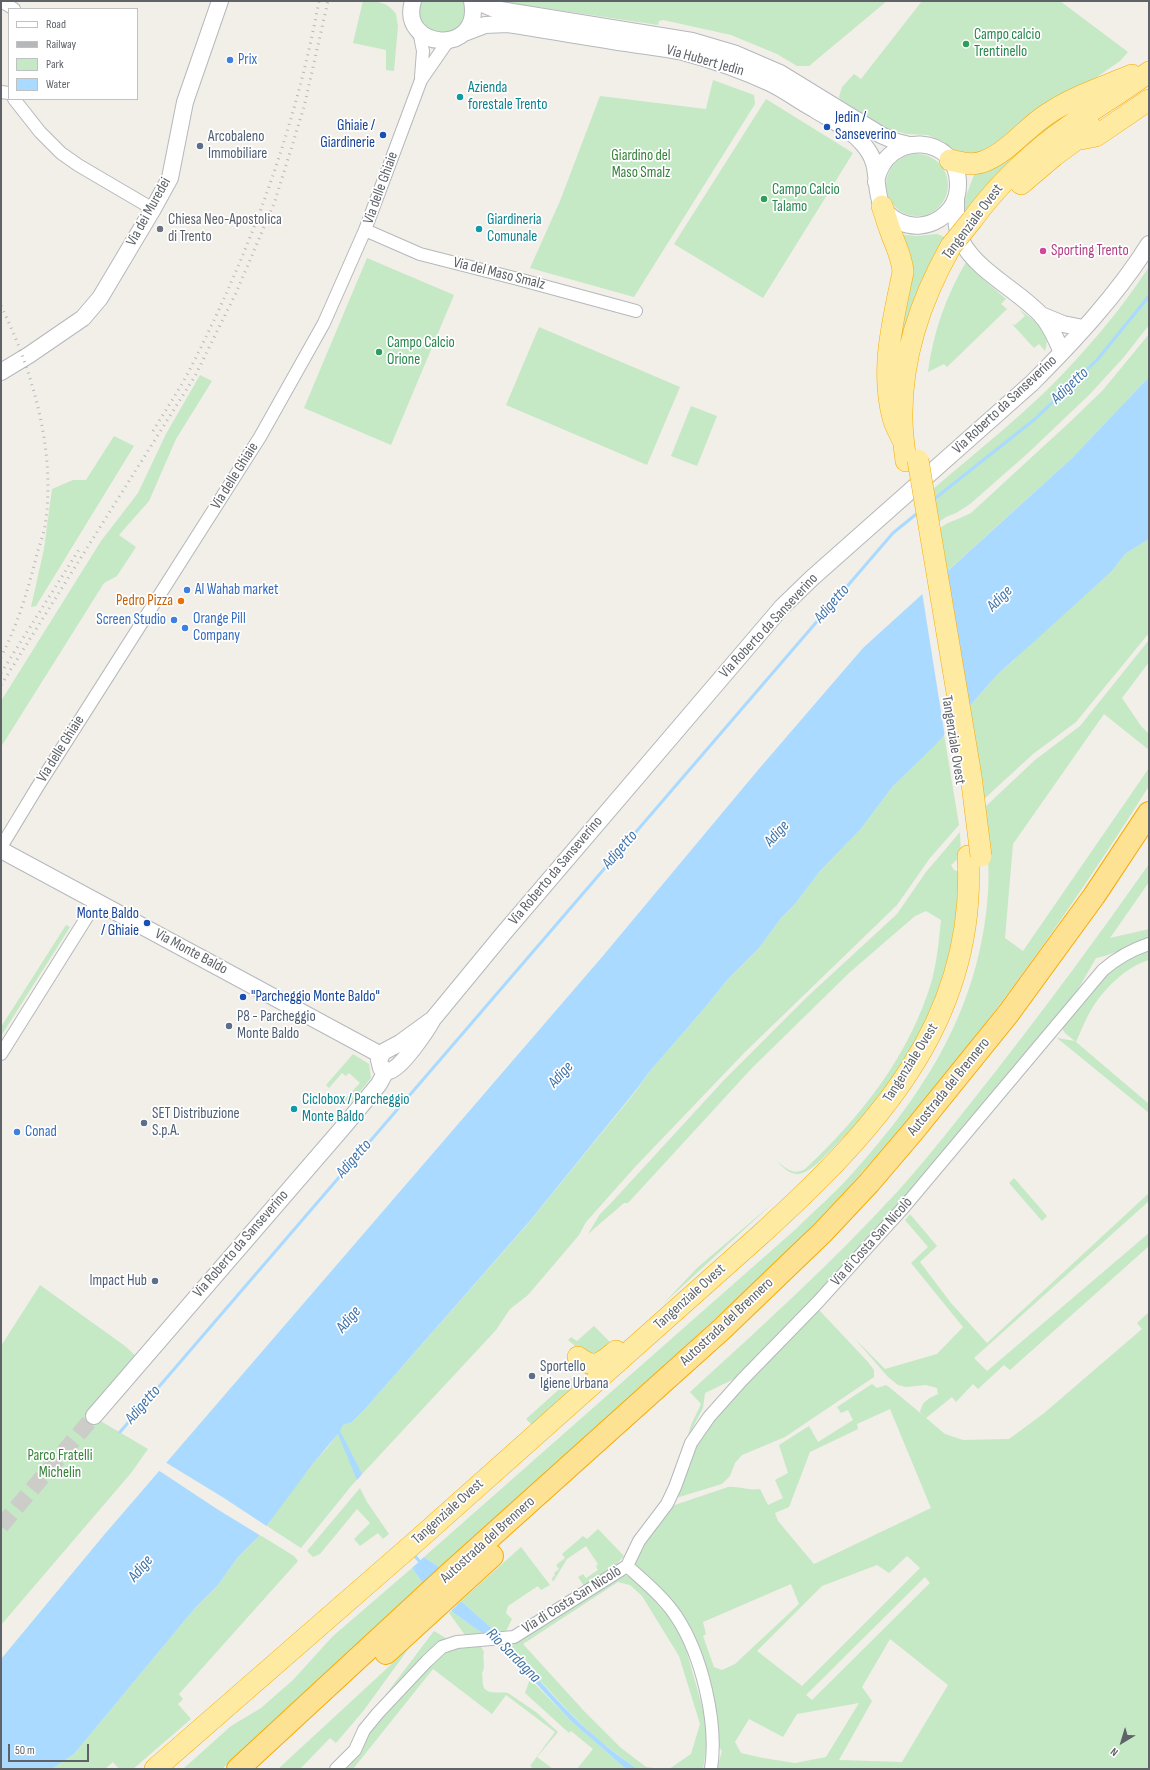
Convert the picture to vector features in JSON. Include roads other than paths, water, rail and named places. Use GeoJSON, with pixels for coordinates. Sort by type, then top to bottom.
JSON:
{"type":"FeatureCollection","features":[{"type":"Feature","properties":{"kind":"highway"},"geometry":{"type":"LineString","coordinates":[[950,160],[964,164],[984,162],[997,156],[1046,115],[1073,99],[1149,67]]}},
{"type":"Feature","properties":{"kind":"highway","name":"Tangenziale Ovest"},"geometry":{"type":"LineString","coordinates":[[155,1769],[411,1553],[780,1235],[857,1160],[894,1115],[924,1071],[944,1036],[964,987],[976,938],[980,903],[975,856],[971,776],[909,454],[915,417],[920,365],[933,314],[965,239],[1000,184],[1044,144],[1126,90],[1149,72]]}},
{"type":"Feature","properties":{"kind":"highway","name":"Tangenziale Ovest"},"geometry":{"type":"LineString","coordinates":[[965,239],[1010,193],[1054,156],[1149,86]]}},
{"type":"Feature","properties":{"kind":"highway"},"geometry":{"type":"LineString","coordinates":[[1076,140],[1096,136],[1149,100]]}},
{"type":"Feature","properties":{"kind":"highway"},"geometry":{"type":"LineString","coordinates":[[882,206],[890,232],[901,255],[903,264],[903,272],[888,350],[886,373],[893,419],[909,454]]}},
{"type":"Feature","properties":{"kind":"highway","name":"Autostrada del Brennero"},"geometry":{"type":"LineString","coordinates":[[260,1769],[435,1598],[722,1329],[823,1232],[869,1183],[915,1129],[1008,1014],[1094,896],[1149,813]]}},
{"type":"Feature","properties":{"kind":"highway","name":"Autostrada del Brennero"},"geometry":{"type":"LineString","coordinates":[[453,1581],[734,1336],[826,1248],[875,1197],[922,1144],[1010,1033],[1106,902],[1149,838]]}},
{"type":"Feature","properties":{"kind":"highway","name":"Tangenziale Ovest"},"geometry":{"type":"LineString","coordinates":[[174,1769],[682,1304],[808,1191],[862,1134],[887,1104],[930,1037],[940,1016],[956,970],[966,922],[969,889],[975,856]]}},
{"type":"Feature","properties":{"kind":"highway"},"geometry":{"type":"LineString","coordinates":[[578,1356],[588,1364],[600,1363],[661,1312],[682,1304]]}},
{"type":"Feature","properties":{"kind":"highway","name":"Autostrada del Brennero"},"geometry":{"type":"LineString","coordinates":[[238,1769],[435,1598]]}},
{"type":"Feature","properties":{"kind":"street"},"geometry":{"type":"LineString","coordinates":[[1,1],[12,8]]}},
{"type":"Feature","properties":{"kind":"street","name":"Via dei Muredei"},"geometry":{"type":"LineString","coordinates":[[1,372],[36,351],[83,318],[100,298],[153,209],[170,178],[185,102],[220,1]]}},
{"type":"Feature","properties":{"kind":"street"},"geometry":{"type":"LineString","coordinates":[[464,33],[470,26],[473,18],[474,1]]}},
{"type":"Feature","properties":{"kind":"street","name":"Via Hubert Jedin"},"geometry":{"type":"LineString","coordinates":[[474,1],[494,9],[692,41],[736,54],[780,73],[881,135],[909,145],[928,145],[940,151],[950,160],[958,179],[956,217],[965,239],[984,267],[1041,315],[1063,324],[1083,328]]}},
{"type":"Feature","properties":{"kind":"street"},"geometry":{"type":"LineString","coordinates":[[408,5],[415,26],[419,31],[431,39],[439,42],[448,41]]}},
{"type":"Feature","properties":{"kind":"street","name":"Via Hubert Jedin"},"geometry":{"type":"LineString","coordinates":[[448,41],[485,25],[508,24],[682,52],[727,65],[771,84],[850,131],[864,144],[874,162],[876,182],[882,206],[899,221],[913,226],[928,224],[945,215],[956,199]]}},
{"type":"Feature","properties":{"kind":"street","name":"Via delle Ghiaie"},"geometry":{"type":"LineString","coordinates":[[419,31],[423,51],[421,80]]}},
{"type":"Feature","properties":{"kind":"street","name":"Via delle Ghiaie"},"geometry":{"type":"LineString","coordinates":[[1,847],[58,754],[260,436],[324,323],[365,230],[421,80],[448,41]]}},
{"type":"Feature","properties":{"kind":"street"},"geometry":{"type":"LineString","coordinates":[[15,100],[40,132],[61,153],[78,165],[153,209]]}},
{"type":"Feature","properties":{"kind":"street","name":"Via Hubert Jedin"},"geometry":{"type":"LineString","coordinates":[[876,182],[885,159],[896,149],[909,145]]}},
{"type":"Feature","properties":{"kind":"street","name":"Via Hubert Jedin"},"geometry":{"type":"LineString","coordinates":[[928,224],[965,239]]}},
{"type":"Feature","properties":{"kind":"street","name":"Via del Maso Smalz"},"geometry":{"type":"LineString","coordinates":[[365,230],[420,254],[525,280],[636,311]]}},
{"type":"Feature","properties":{"kind":"street","name":"Via Roberto da Sanseverino"},"geometry":{"type":"LineString","coordinates":[[94,1416],[345,1125],[392,1067],[424,1034],[433,1019],[518,916],[782,607],[812,578],[1026,388],[1062,352],[1132,271],[1149,244]]}},
{"type":"Feature","properties":{"kind":"street","name":"Via Hubert Jedin"},"geometry":{"type":"LineString","coordinates":[[1041,315],[1062,352]]}},
{"type":"Feature","properties":{"kind":"street","name":"Via Monte Baldo"},"geometry":{"type":"LineString","coordinates":[[1,850],[383,1053]]}},
{"type":"Feature","properties":{"kind":"street"},"geometry":{"type":"LineString","coordinates":[[1,1054],[97,901]]}},
{"type":"Feature","properties":{"kind":"street","name":"Via di Costa San Nicolò"},"geometry":{"type":"LineString","coordinates":[[336,1769],[355,1750],[364,1730],[378,1713],[442,1647],[457,1642],[514,1637],[627,1566],[639,1541],[667,1504],[696,1435],[719,1404],[817,1303],[904,1207],[1103,970],[1115,960],[1136,948],[1149,944]]}},
{"type":"Feature","properties":{"kind":"street","name":"Via Roberto da Sanseverino"},"geometry":{"type":"LineString","coordinates":[[383,1053],[400,1043],[433,1019]]}},
{"type":"Feature","properties":{"kind":"street"},"geometry":{"type":"LineString","coordinates":[[383,1053],[379,1060],[380,1065],[392,1067]]}},
{"type":"Feature","properties":{"kind":"street","name":"Via di Costa San Nicolò"},"geometry":{"type":"LineString","coordinates":[[627,1566],[663,1600],[675,1615],[684,1628],[696,1656],[713,1727],[714,1752],[711,1769]]}},
{"type":"Feature","properties":{"kind":"water","name":"Adige"},"geometry":{"type":"Polygon","coordinates":[[[1149,377],[1149,539],[1125,554],[1112,571],[997,675],[937,743],[893,786],[860,830],[820,871],[795,904],[781,918],[759,948],[728,979],[650,1071],[529,1222],[365,1409],[352,1422],[343,1425],[340,1431],[362,1474],[357,1480],[338,1434],[311,1466],[260,1535],[238,1557],[218,1585],[195,1608],[74,1754],[52,1769],[1,1769],[1,1659],[104,1535],[602,957],[758,770],[863,648],[1072,458],[1149,377]]]}},
{"type":"Feature","properties":{"kind":"water"},"geometry":{"type":"Polygon","coordinates":[[[424,1557],[442,1569],[424,1585],[412,1568],[424,1557]]]}},
{"type":"Feature","properties":{"kind":"water"},"geometry":{"type":"Polygon","coordinates":[[[461,1601],[496,1632],[482,1633],[451,1611],[461,1601]]]}},
{"type":"Feature","properties":{"kind":"water"},"geometry":{"type":"Polygon","coordinates":[[[509,1643],[540,1681],[574,1717],[612,1751],[637,1769],[626,1769],[571,1721],[503,1648],[493,1644],[509,1643]]]}},
{"type":"Feature","properties":{"kind":"waterway","name":"Adigetto"},"geometry":{"type":"LineString","coordinates":[[933,500],[1035,419],[1097,360],[1149,296]]}},
{"type":"Feature","properties":{"kind":"waterway","name":"Adigetto"},"geometry":{"type":"LineString","coordinates":[[120,1432],[893,533],[920,511]]}},
{"type":"Feature","properties":{"kind":"waterway","name":"Rio Sardagna"},"geometry":{"type":"LineString","coordinates":[[413,1554],[421,1563]]}},
{"type":"Feature","properties":{"kind":"tunnel"},"geometry":{"type":"LineString","coordinates":[[1,1526],[94,1416]]}},
{"type":"Feature","properties":{"kind":"railway"},"geometry":{"type":"LineString","coordinates":[[153,431],[189,371],[211,327],[268,191],[297,97],[319,1]]}},
{"type":"Feature","properties":{"kind":"railway"},"geometry":{"type":"LineString","coordinates":[[1,685],[195,376],[236,293],[275,201],[304,107],[328,1]]}},
{"type":"Feature","properties":{"kind":"railway"},"geometry":{"type":"LineString","coordinates":[[1,306],[12,330],[31,382],[44,437],[48,492],[45,528],[30,581],[22,607],[1,657]]}},
{"type":"Feature","properties":{"kind":"railway"},"geometry":{"type":"LineString","coordinates":[[1,673],[80,548]]}},
{"type":"Feature","properties":{"kind":"place","name":"Campo calcio Trentinello"},"geometry":{"type":"Point","coordinates":[966,44]}},
{"type":"Feature","properties":{"kind":"place","name":"Prix"},"geometry":{"type":"Point","coordinates":[230,60]}},
{"type":"Feature","properties":{"kind":"place","name":"Azienda forestale Trento"},"geometry":{"type":"Point","coordinates":[460,97]}},
{"type":"Feature","properties":{"kind":"place","name":"Jedin / Sanseverino"},"geometry":{"type":"Point","coordinates":[827,127]}},
{"type":"Feature","properties":{"kind":"place","name":"Ghiaie / Giardinerie"},"geometry":{"type":"Point","coordinates":[383,135]}},
{"type":"Feature","properties":{"kind":"place","name":"Arcobaleno Immobiliare"},"geometry":{"type":"Point","coordinates":[200,146]}},
{"type":"Feature","properties":{"kind":"place","name":"Campo Calcio Talamo"},"geometry":{"type":"Point","coordinates":[764,199]}},
{"type":"Feature","properties":{"kind":"place","name":"Chiesa Neo-Apostolica di Trento"},"geometry":{"type":"Point","coordinates":[160,229]}},
{"type":"Feature","properties":{"kind":"place","name":"Giardineria Comunale"},"geometry":{"type":"Point","coordinates":[479,229]}},
{"type":"Feature","properties":{"kind":"place","name":"Sporting Trento"},"geometry":{"type":"Point","coordinates":[1043,251]}},
{"type":"Feature","properties":{"kind":"place","name":"Campo Calcio Orione"},"geometry":{"type":"Point","coordinates":[379,352]}},
{"type":"Feature","properties":{"kind":"place","name":"Al Wahab market"},"geometry":{"type":"Point","coordinates":[187,590]}},
{"type":"Feature","properties":{"kind":"place","name":"Pedro Pizza"},"geometry":{"type":"Point","coordinates":[181,601]}},
{"type":"Feature","properties":{"kind":"place","name":"Screen Studio"},"geometry":{"type":"Point","coordinates":[174,620]}},
{"type":"Feature","properties":{"kind":"place","name":"Orange Pill Company"},"geometry":{"type":"Point","coordinates":[185,628]}},
{"type":"Feature","properties":{"kind":"place","name":"Monte Baldo / Ghiaie"},"geometry":{"type":"Point","coordinates":[147,923]}},
{"type":"Feature","properties":{"kind":"place","name":"\"Parcheggio Monte Baldo\""},"geometry":{"type":"Point","coordinates":[243,997]}},
{"type":"Feature","properties":{"kind":"place","name":"P8 - Parcheggio Monte Baldo"},"geometry":{"type":"Point","coordinates":[229,1026]}},
{"type":"Feature","properties":{"kind":"place","name":"Ciclobox / Parcheggio Monte Baldo"},"geometry":{"type":"Point","coordinates":[294,1109]}},
{"type":"Feature","properties":{"kind":"place","name":"SET Distribuzione S.p.A."},"geometry":{"type":"Point","coordinates":[144,1123]}},
{"type":"Feature","properties":{"kind":"place","name":"Conad"},"geometry":{"type":"Point","coordinates":[17,1132]}},
{"type":"Feature","properties":{"kind":"place","name":"Impact Hub"},"geometry":{"type":"Point","coordinates":[155,1281]}},
{"type":"Feature","properties":{"kind":"place","name":"Sportello Igiene Urbana"},"geometry":{"type":"Point","coordinates":[532,1376]}},
{"type":"Feature","properties":{"kind":"park label","name":"Giardino del Maso Smalz"},"geometry":{"type":"Point","coordinates":[641,164]}},
{"type":"Feature","properties":{"kind":"park label","name":"Parco Fratelli Michelin"},"geometry":{"type":"Point","coordinates":[60,1464]}}]}
